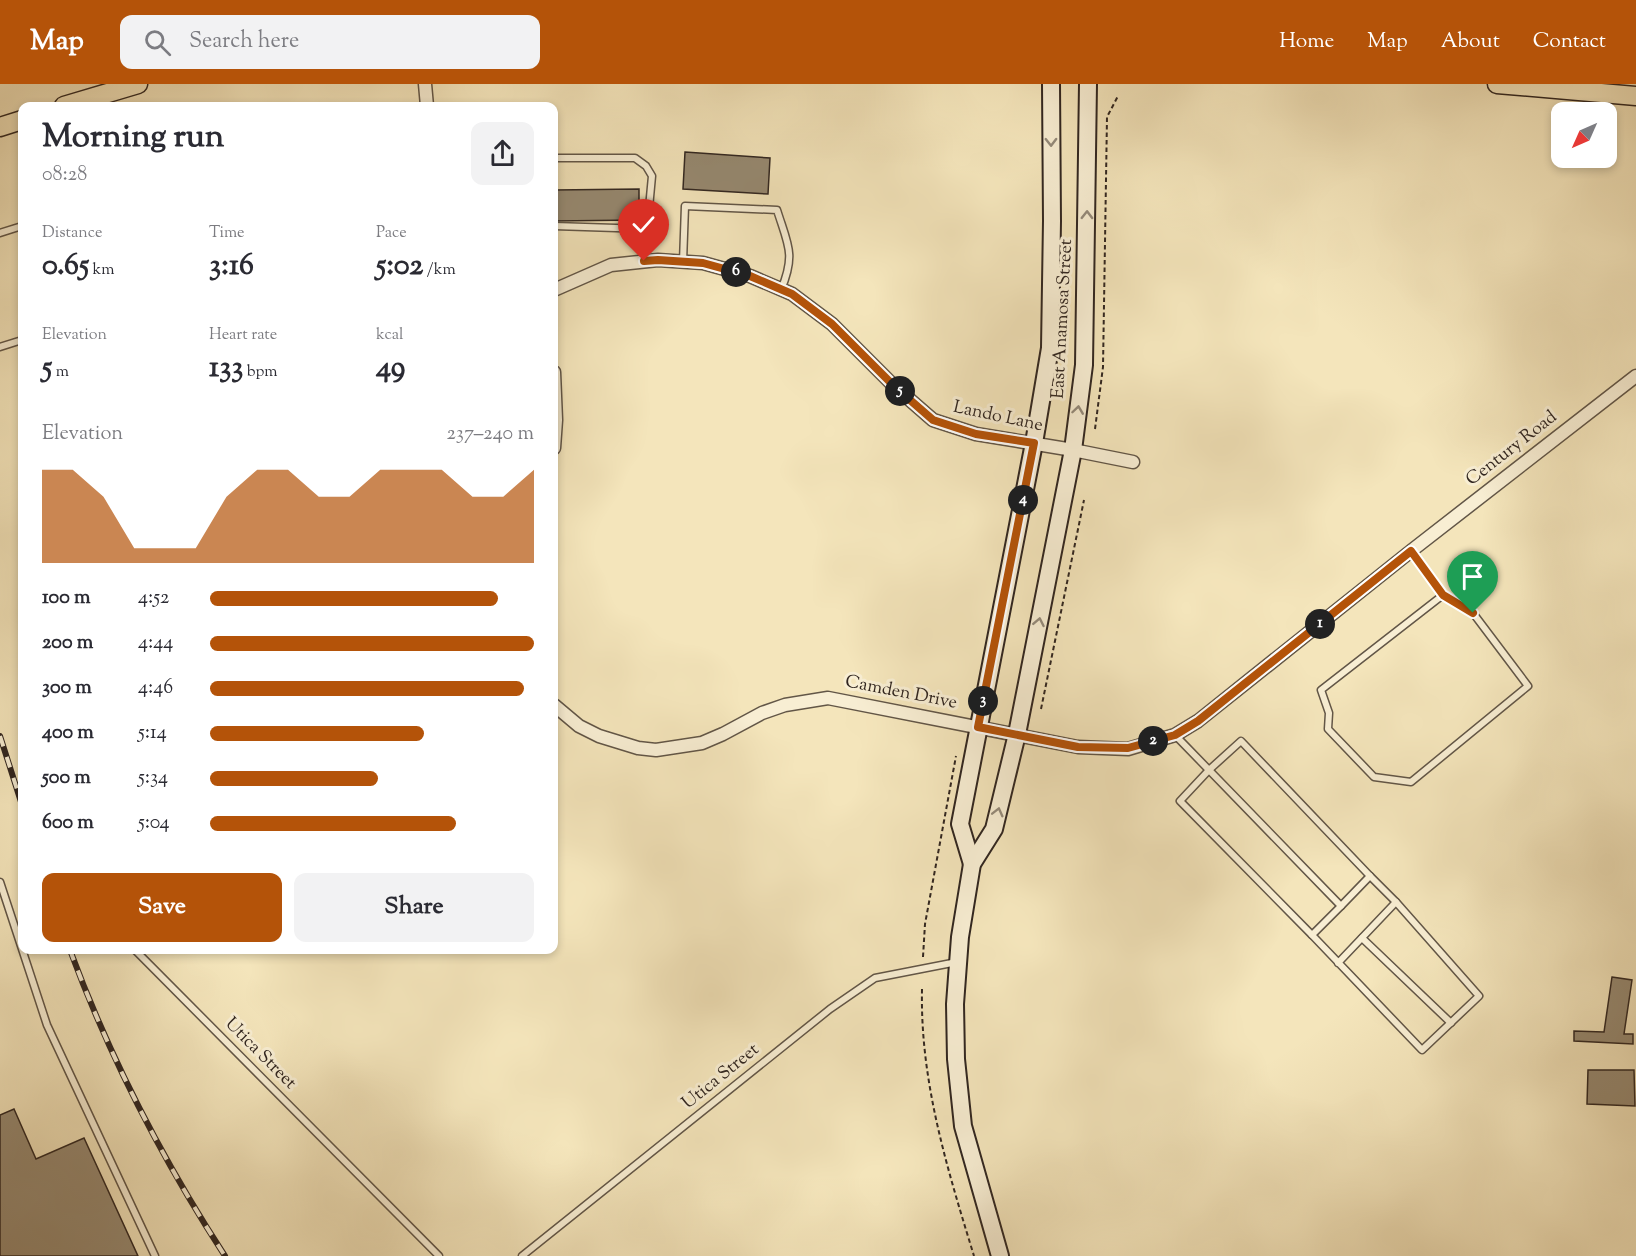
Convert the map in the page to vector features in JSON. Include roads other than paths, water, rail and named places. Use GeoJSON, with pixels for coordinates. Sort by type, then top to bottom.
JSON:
{"type":"FeatureCollection","features":[{"type":"Feature","properties":{"kind":"main road"},"geometry":{"type":"LineString","coordinates":[[73,102],[101,89],[138,84]]}},
{"type":"Feature","properties":{"kind":"main road","name":"East Anamosa Street"},"geometry":{"type":"LineString","coordinates":[[972,864],[960,824],[1034,443],[1050,348],[1051,84]]}},
{"type":"Feature","properties":{"kind":"main road","name":"East Anamosa Street"},"geometry":{"type":"LineString","coordinates":[[1000,1256],[963,1126],[956,1059],[955,1004],[958,962],[972,864],[994,829],[1017,735],[1073,450],[1084,365],[1088,84]]}},
{"type":"Feature","properties":{"kind":"main road"},"geometry":{"type":"LineString","coordinates":[[1497,84],[1636,96]]}},
{"type":"Feature","properties":{"kind":"main road"},"geometry":{"type":"LineString","coordinates":[[0,127],[18,121]]}},
{"type":"Feature","properties":{"kind":"street"},"geometry":{"type":"LineString","coordinates":[[425,84],[427,102]]}},
{"type":"Feature","properties":{"kind":"street","name":"Lando Lane"},"geometry":{"type":"LineString","coordinates":[[558,288],[610,265],[658,260],[703,263],[750,276],[792,294],[832,324],[894,386],[933,420],[976,434],[1133,462]]}},
{"type":"Feature","properties":{"kind":"street","name":"Century Road"},"geometry":{"type":"LineString","coordinates":[[1411,551],[1636,376]]}},
{"type":"Feature","properties":{"kind":"street","name":"Camden Drive"},"geometry":{"type":"LineString","coordinates":[[558,708],[579,726],[598,736],[638,748],[656,750],[702,744],[762,713],[785,705],[828,698],[1078,747],[1128,748],[1175,735],[1198,721],[1411,551]]}},
{"type":"Feature","properties":{"kind":"lane"},"geometry":{"type":"LineString","coordinates":[[558,158],[634,158],[645,166],[652,176],[644,261]]}},
{"type":"Feature","properties":{"kind":"lane"},"geometry":{"type":"LineString","coordinates":[[683,262],[685,206],[777,210],[791,253],[790,270],[781,290]]}},
{"type":"Feature","properties":{"kind":"lane"},"geometry":{"type":"LineString","coordinates":[[558,226],[647,229]]}},
{"type":"Feature","properties":{"kind":"lane"},"geometry":{"type":"LineString","coordinates":[[0,233],[18,227]]}},
{"type":"Feature","properties":{"kind":"lane"},"geometry":{"type":"LineString","coordinates":[[0,347],[18,341]]}},
{"type":"Feature","properties":{"kind":"lane"},"geometry":{"type":"LineString","coordinates":[[1411,551],[1443,595],[1473,613],[1528,686],[1411,782],[1374,777],[1328,729],[1329,713],[1321,690],[1443,595]]}},
{"type":"Feature","properties":{"kind":"lane"},"geometry":{"type":"LineString","coordinates":[[1175,735],[1341,906]]}},
{"type":"Feature","properties":{"kind":"lane"},"geometry":{"type":"LineString","coordinates":[[1241,741],[1370,876],[1479,996],[1422,1050],[1180,801],[1241,741]]}},
{"type":"Feature","properties":{"kind":"lane"},"geometry":{"type":"LineString","coordinates":[[1312,935],[1370,876]]}},
{"type":"Feature","properties":{"kind":"lane"},"geometry":{"type":"LineString","coordinates":[[0,882],[18,937]]}},
{"type":"Feature","properties":{"kind":"lane"},"geometry":{"type":"LineString","coordinates":[[1338,963],[1396,902]]}},
{"type":"Feature","properties":{"kind":"lane"},"geometry":{"type":"LineString","coordinates":[[1362,938],[1451,1023]]}},
{"type":"Feature","properties":{"kind":"lane"},"geometry":{"type":"LineString","coordinates":[[24,954],[47,1025],[155,1256]]}},
{"type":"Feature","properties":{"kind":"lane","name":"Utica Street"},"geometry":{"type":"LineString","coordinates":[[139,954],[439,1256]]}},
{"type":"Feature","properties":{"kind":"lane","name":"Utica Street"},"geometry":{"type":"LineString","coordinates":[[522,1256],[830,1009],[874,978],[958,962]]}},
{"type":"Feature","properties":{"kind":"railway"},"geometry":{"type":"LineString","coordinates":[[0,736],[18,792]]}},
{"type":"Feature","properties":{"kind":"railway"},"geometry":{"type":"LineString","coordinates":[[72,954],[102,1030],[139,1107],[180,1182],[225,1256]]}}]}
